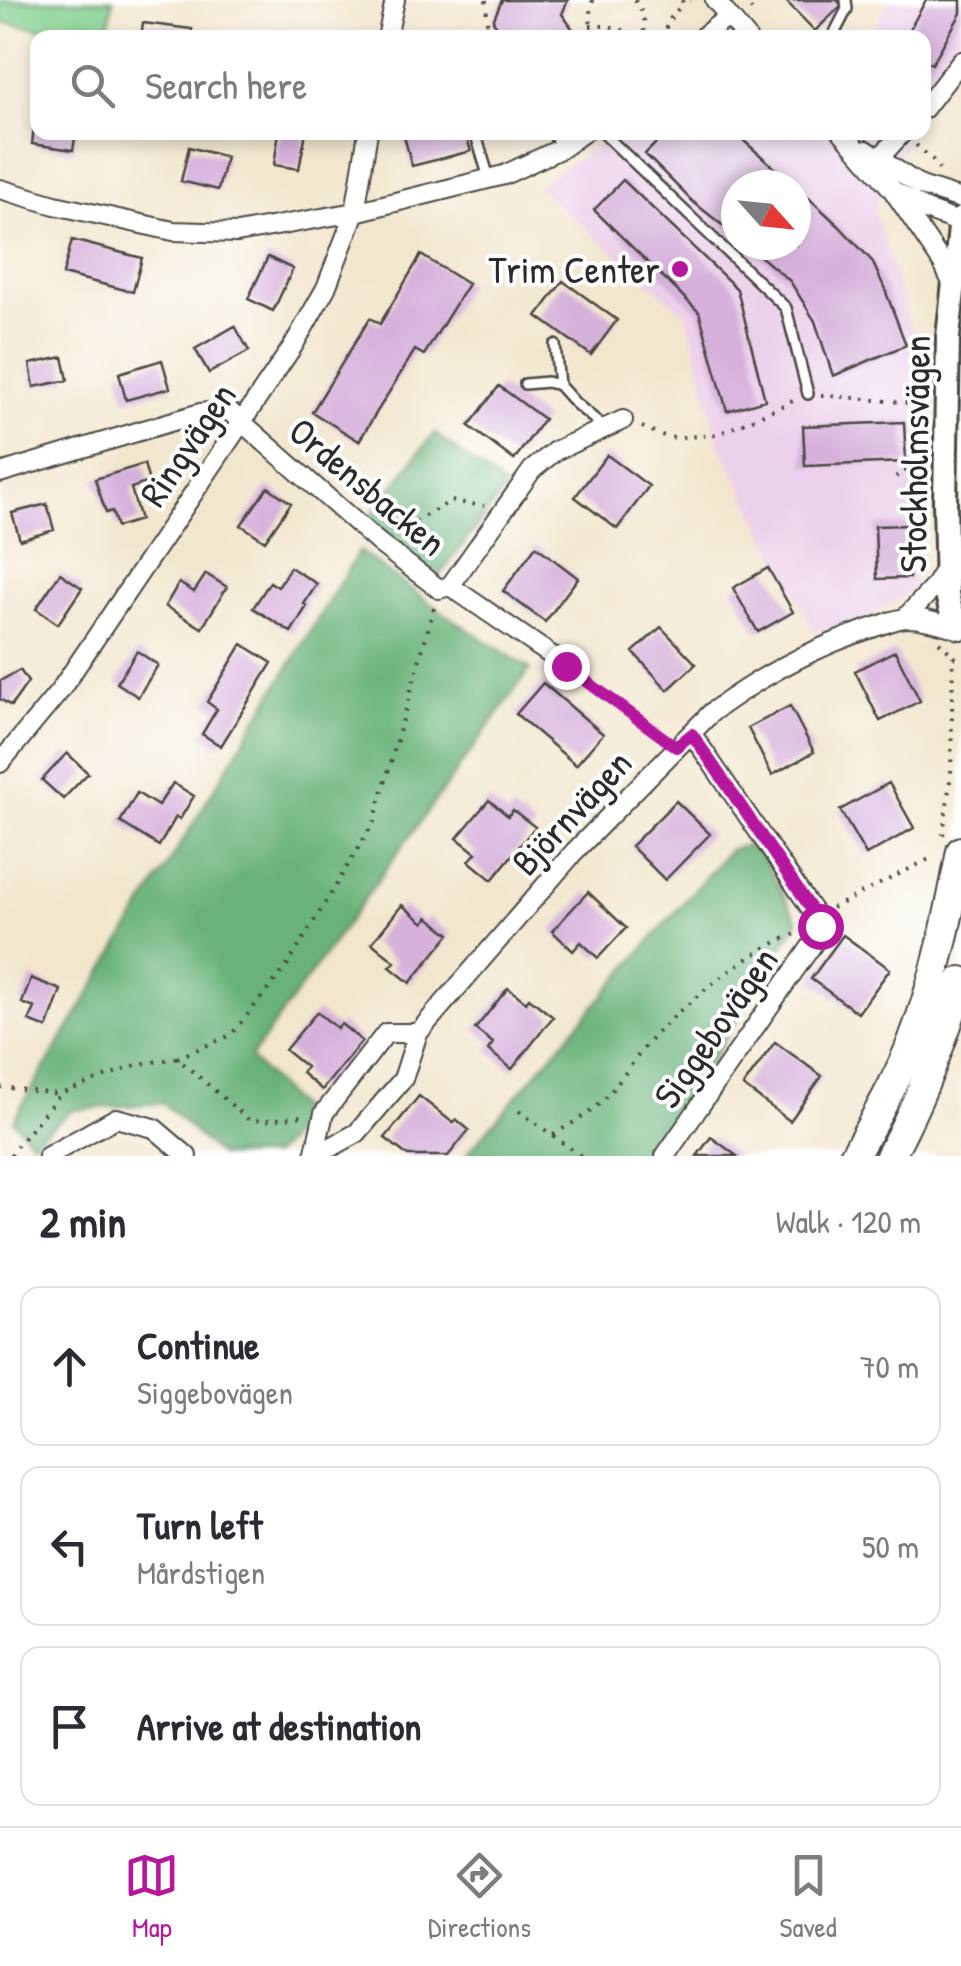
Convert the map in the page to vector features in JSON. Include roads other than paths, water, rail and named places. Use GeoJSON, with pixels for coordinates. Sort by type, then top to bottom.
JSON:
{"type":"FeatureCollection","features":[{"type":"Feature","properties":{"kind":"main road"},"geometry":{"type":"LineString","coordinates":[[854,1156],[913,1040],[943,945],[948,847]]}},
{"type":"Feature","properties":{"kind":"main road"},"geometry":{"type":"LineString","coordinates":[[890,1156],[927,1077],[961,982]]}},
{"type":"Feature","properties":{"kind":"street"},"geometry":{"type":"LineString","coordinates":[[389,30],[395,0]]}},
{"type":"Feature","properties":{"kind":"street"},"geometry":{"type":"LineString","coordinates":[[715,0],[740,30]]}},
{"type":"Feature","properties":{"kind":"street"},"geometry":{"type":"LineString","coordinates":[[711,30],[728,17]]}},
{"type":"Feature","properties":{"kind":"street"},"geometry":{"type":"LineString","coordinates":[[931,100],[961,60]]}},
{"type":"Feature","properties":{"kind":"street","name":"Ringvägen"},"geometry":{"type":"LineString","coordinates":[[0,764],[58,692],[292,346],[326,288],[355,212],[367,140]]}},
{"type":"Feature","properties":{"kind":"street"},"geometry":{"type":"LineString","coordinates":[[0,189],[173,231],[237,233],[355,212],[504,175],[557,140]]}},
{"type":"Feature","properties":{"kind":"street"},"geometry":{"type":"LineString","coordinates":[[851,140],[876,162],[922,186],[961,199]]}},
{"type":"Feature","properties":{"kind":"street"},"geometry":{"type":"LineString","coordinates":[[876,162],[897,140]]}},
{"type":"Feature","properties":{"kind":"street"},"geometry":{"type":"LineString","coordinates":[[876,162],[953,285]]}},
{"type":"Feature","properties":{"kind":"street"},"geometry":{"type":"LineString","coordinates":[[892,189],[926,210],[961,221]]}},
{"type":"Feature","properties":{"kind":"street","name":"Stockholmsvägen"},"geometry":{"type":"LineString","coordinates":[[959,627],[947,594],[946,406],[961,221]]}},
{"type":"Feature","properties":{"kind":"street"},"geometry":{"type":"LineString","coordinates":[[0,473],[200,413],[228,410],[241,421]]}},
{"type":"Feature","properties":{"kind":"street","name":"Ordensbacken"},"geometry":{"type":"LineString","coordinates":[[241,421],[379,543],[444,588],[532,470],[555,452],[622,420]]}},
{"type":"Feature","properties":{"kind":"street"},"geometry":{"type":"LineString","coordinates":[[905,618],[934,587],[946,567]]}},
{"type":"Feature","properties":{"kind":"street"},"geometry":{"type":"LineString","coordinates":[[444,588],[566,666]]}},
{"type":"Feature","properties":{"kind":"street","name":"Björnvägen"},"geometry":{"type":"LineString","coordinates":[[315,1156],[356,1133],[403,1078],[418,1033],[575,851],[712,712],[734,695],[832,642],[905,618],[959,627]]}},
{"type":"Feature","properties":{"kind":"street","name":"Siggebovägen"},"geometry":{"type":"LineString","coordinates":[[665,1156],[817,938],[820,926],[692,734]]}},
{"type":"Feature","properties":{"kind":"street","name":"Björnvägen"},"geometry":{"type":"LineString","coordinates":[[315,1156],[324,1113],[386,1033],[418,1033]]}},
{"type":"Feature","properties":{"kind":"street"},"geometry":{"type":"LineString","coordinates":[[48,1156],[116,1118],[154,1128],[187,1156]]}},
{"type":"Feature","properties":{"kind":"lane"},"geometry":{"type":"LineString","coordinates":[[836,30],[846,0]]}},
{"type":"Feature","properties":{"kind":"lane"},"geometry":{"type":"LineString","coordinates":[[477,140],[489,178]]}},
{"type":"Feature","properties":{"kind":"lane"},"geometry":{"type":"LineString","coordinates":[[610,140],[786,308],[808,394]]}},
{"type":"Feature","properties":{"kind":"lane"},"geometry":{"type":"LineString","coordinates":[[555,344],[559,384],[605,428]]}},
{"type":"Feature","properties":{"kind":"lane"},"geometry":{"type":"LineString","coordinates":[[525,384],[559,384]]}},
{"type":"Feature","properties":{"kind":"place","name":"Trim Center"},"geometry":{"type":"Point","coordinates":[680,269]}}]}
